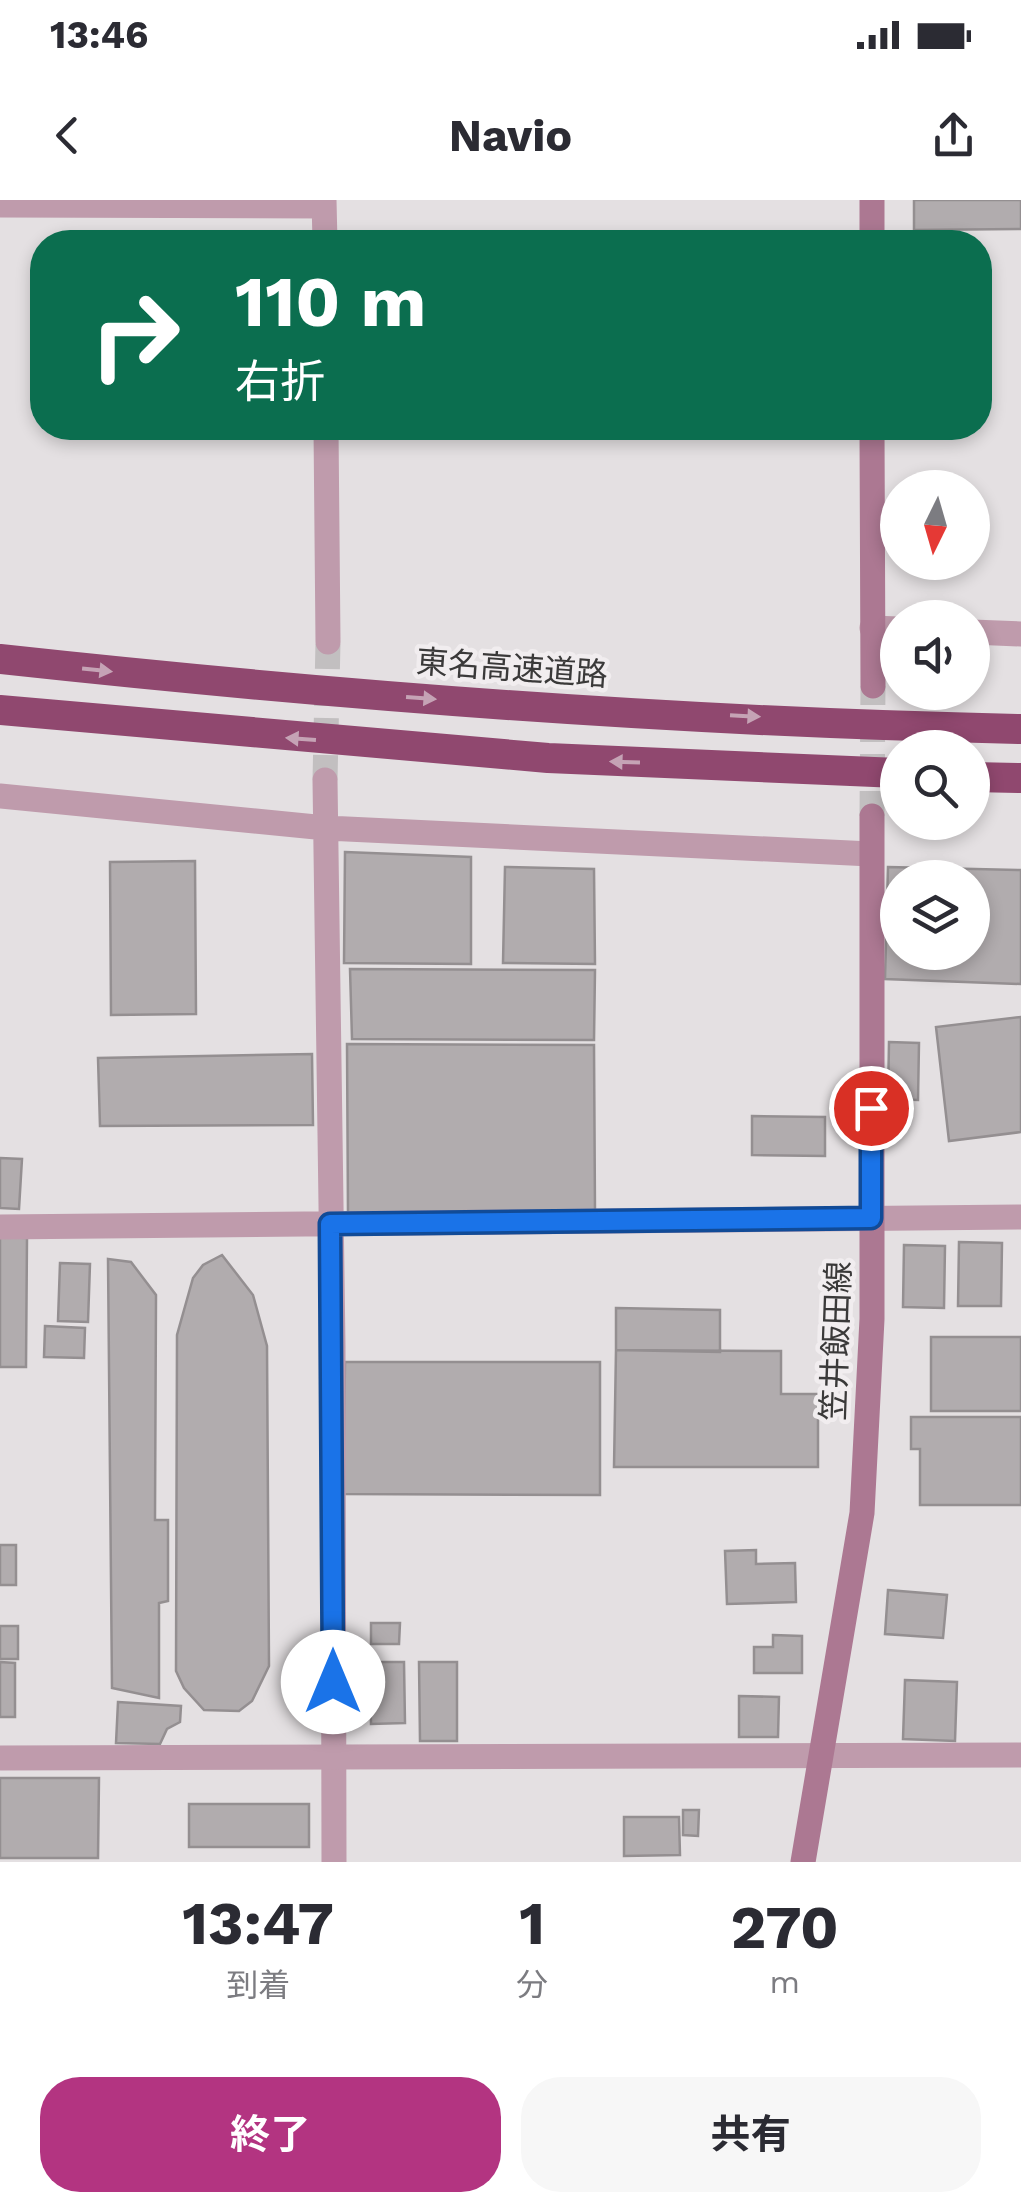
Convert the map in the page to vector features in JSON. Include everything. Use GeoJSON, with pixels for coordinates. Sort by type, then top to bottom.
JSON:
{"type":"FeatureCollection","features":[{"type":"Feature","properties":{"kind":"highway","name":"東名高速道路"},"geometry":{"type":"LineString","coordinates":[[0,659],[232,684],[551,707],[1021,728]]}},
{"type":"Feature","properties":{"kind":"highway"},"geometry":{"type":"LineString","coordinates":[[0,710],[548,758],[880,773]]}},
{"type":"Feature","properties":{"kind":"highway"},"geometry":{"type":"LineString","coordinates":[[990,777],[1021,778]]}},
{"type":"Feature","properties":{"kind":"main road"},"geometry":{"type":"LineString","coordinates":[[872,200],[872,230]]}},
{"type":"Feature","properties":{"kind":"main road"},"geometry":{"type":"LineString","coordinates":[[873,440],[882,600]]}},
{"type":"Feature","properties":{"kind":"main road"},"geometry":{"type":"LineString","coordinates":[[872,686],[880,647]]}},
{"type":"Feature","properties":{"kind":"main road","name":"笠井飯田線"},"geometry":{"type":"LineString","coordinates":[[803,1862],[862,1513],[872,1319],[872,816]]}},
{"type":"Feature","properties":{"kind":"street"},"geometry":{"type":"LineString","coordinates":[[0,205],[324,203],[325,230]]}},
{"type":"Feature","properties":{"kind":"street"},"geometry":{"type":"LineString","coordinates":[[326,440],[328,642]]}},
{"type":"Feature","properties":{"kind":"street"},"geometry":{"type":"LineString","coordinates":[[990,633],[1021,634]]}},
{"type":"Feature","properties":{"kind":"street"},"geometry":{"type":"LineString","coordinates":[[324,780],[334,1862]]}},
{"type":"Feature","properties":{"kind":"street"},"geometry":{"type":"LineString","coordinates":[[0,796],[326,828],[871,854]]}},
{"type":"Feature","properties":{"kind":"street"},"geometry":{"type":"LineString","coordinates":[[0,1227],[1021,1217]]}},
{"type":"Feature","properties":{"kind":"street"},"geometry":{"type":"LineString","coordinates":[[0,1758],[1021,1755]]}},
{"type":"Feature","properties":{"kind":"building"},"geometry":{"type":"Polygon","coordinates":[[[914,200],[1021,200],[1021,229],[914,230],[914,200]]]}},
{"type":"Feature","properties":{"kind":"building"},"geometry":{"type":"Polygon","coordinates":[[[345,852],[471,857],[471,964],[344,963],[345,852]]]}},
{"type":"Feature","properties":{"kind":"building"},"geometry":{"type":"Polygon","coordinates":[[[195,861],[196,1014],[111,1015],[110,862],[195,861]]]}},
{"type":"Feature","properties":{"kind":"building"},"geometry":{"type":"Polygon","coordinates":[[[505,867],[594,869],[595,964],[503,963],[505,867]]]}},
{"type":"Feature","properties":{"kind":"building"},"geometry":{"type":"Polygon","coordinates":[[[990,869],[1021,870],[1021,984],[885,979],[885,970],[990,970],[990,869]]]}},
{"type":"Feature","properties":{"kind":"building"},"geometry":{"type":"Polygon","coordinates":[[[350,969],[595,970],[594,1040],[352,1039],[350,969]]]}},
{"type":"Feature","properties":{"kind":"building"},"geometry":{"type":"Polygon","coordinates":[[[1021,1017],[1021,1132],[949,1141],[936,1027],[1021,1017]]]}},
{"type":"Feature","properties":{"kind":"building"},"geometry":{"type":"Polygon","coordinates":[[[889,1042],[919,1043],[918,1100],[888,1099],[889,1042]]]}},
{"type":"Feature","properties":{"kind":"building"},"geometry":{"type":"Polygon","coordinates":[[[347,1044],[594,1045],[595,1211],[348,1214],[347,1044]]]}},
{"type":"Feature","properties":{"kind":"building"},"geometry":{"type":"Polygon","coordinates":[[[312,1054],[313,1125],[100,1126],[98,1058],[312,1054]]]}},
{"type":"Feature","properties":{"kind":"building"},"geometry":{"type":"Polygon","coordinates":[[[752,1116],[825,1117],[825,1156],[752,1155],[752,1116]]]}},
{"type":"Feature","properties":{"kind":"building"},"geometry":{"type":"Polygon","coordinates":[[[0,1158],[22,1159],[19,1209],[0,1208],[0,1158]]]}},
{"type":"Feature","properties":{"kind":"building"},"geometry":{"type":"Polygon","coordinates":[[[0,1237],[27,1238],[26,1367],[0,1367],[0,1237]]]}},
{"type":"Feature","properties":{"kind":"building"},"geometry":{"type":"Polygon","coordinates":[[[959,1242],[1002,1243],[1001,1306],[958,1306],[959,1242]]]}},
{"type":"Feature","properties":{"kind":"building"},"geometry":{"type":"Polygon","coordinates":[[[904,1245],[945,1246],[944,1308],[903,1307],[904,1245]]]}},
{"type":"Feature","properties":{"kind":"building"},"geometry":{"type":"Polygon","coordinates":[[[222,1255],[253,1295],[267,1346],[269,1666],[252,1701],[239,1711],[204,1710],[184,1688],[176,1671],[177,1335],[193,1278],[203,1265],[222,1255]]]}},
{"type":"Feature","properties":{"kind":"building"},"geometry":{"type":"Polygon","coordinates":[[[108,1259],[131,1262],[156,1295],[155,1520],[168,1520],[168,1601],[159,1603],[159,1698],[112,1688],[108,1259]]]}},
{"type":"Feature","properties":{"kind":"building"},"geometry":{"type":"Polygon","coordinates":[[[60,1263],[90,1264],[88,1322],[58,1321],[60,1263]]]}},
{"type":"Feature","properties":{"kind":"building"},"geometry":{"type":"Polygon","coordinates":[[[616,1308],[720,1310],[720,1352],[616,1350],[616,1308]]]}},
{"type":"Feature","properties":{"kind":"building"},"geometry":{"type":"Polygon","coordinates":[[[45,1326],[85,1328],[84,1358],[44,1357],[45,1326]]]}},
{"type":"Feature","properties":{"kind":"building"},"geometry":{"type":"Polygon","coordinates":[[[931,1337],[1021,1337],[1021,1411],[931,1411],[931,1337]]]}},
{"type":"Feature","properties":{"kind":"building"},"geometry":{"type":"Polygon","coordinates":[[[616,1350],[781,1351],[781,1394],[818,1394],[818,1467],[614,1467],[616,1350]]]}},
{"type":"Feature","properties":{"kind":"building"},"geometry":{"type":"Polygon","coordinates":[[[345,1362],[600,1362],[600,1495],[343,1494],[345,1362]]]}},
{"type":"Feature","properties":{"kind":"building"},"geometry":{"type":"Polygon","coordinates":[[[911,1417],[1021,1417],[1021,1505],[920,1505],[920,1449],[911,1449],[911,1417]]]}},
{"type":"Feature","properties":{"kind":"building"},"geometry":{"type":"Polygon","coordinates":[[[0,1545],[16,1545],[16,1585],[0,1585],[0,1545]]]}},
{"type":"Feature","properties":{"kind":"building"},"geometry":{"type":"Polygon","coordinates":[[[756,1550],[756,1564],[795,1563],[796,1602],[727,1604],[725,1551],[756,1550]]]}},
{"type":"Feature","properties":{"kind":"building"},"geometry":{"type":"Polygon","coordinates":[[[888,1590],[947,1595],[943,1638],[885,1634],[888,1590]]]}},
{"type":"Feature","properties":{"kind":"building"},"geometry":{"type":"Polygon","coordinates":[[[371,1623],[400,1623],[399,1644],[371,1644],[371,1623]]]}},
{"type":"Feature","properties":{"kind":"building"},"geometry":{"type":"Polygon","coordinates":[[[0,1626],[18,1626],[18,1659],[0,1659],[0,1626]]]}},
{"type":"Feature","properties":{"kind":"building"},"geometry":{"type":"Polygon","coordinates":[[[773,1635],[802,1636],[802,1673],[754,1673],[754,1647],[773,1647],[773,1635]]]}},
{"type":"Feature","properties":{"kind":"building"},"geometry":{"type":"Polygon","coordinates":[[[0,1662],[15,1663],[15,1717],[0,1717],[0,1662]]]}},
{"type":"Feature","properties":{"kind":"building"},"geometry":{"type":"Polygon","coordinates":[[[370,1662],[404,1662],[405,1723],[371,1724],[370,1662]]]}},
{"type":"Feature","properties":{"kind":"building"},"geometry":{"type":"Polygon","coordinates":[[[419,1662],[457,1662],[457,1741],[420,1741],[419,1662]]]}},
{"type":"Feature","properties":{"kind":"building"},"geometry":{"type":"Polygon","coordinates":[[[905,1680],[957,1682],[955,1741],[903,1739],[905,1680]]]}},
{"type":"Feature","properties":{"kind":"building"},"geometry":{"type":"Polygon","coordinates":[[[739,1696],[779,1697],[778,1737],[739,1737],[739,1696]]]}},
{"type":"Feature","properties":{"kind":"building"},"geometry":{"type":"Polygon","coordinates":[[[118,1702],[181,1706],[180,1722],[167,1729],[160,1744],[116,1743],[118,1702]]]}},
{"type":"Feature","properties":{"kind":"building"},"geometry":{"type":"Polygon","coordinates":[[[0,1778],[99,1778],[98,1858],[0,1858],[0,1778]]]}},
{"type":"Feature","properties":{"kind":"building"},"geometry":{"type":"Polygon","coordinates":[[[189,1804],[309,1804],[309,1847],[189,1847],[189,1804]]]}},
{"type":"Feature","properties":{"kind":"building"},"geometry":{"type":"Polygon","coordinates":[[[683,1810],[699,1810],[698,1836],[683,1835],[683,1810]]]}},
{"type":"Feature","properties":{"kind":"building"},"geometry":{"type":"Polygon","coordinates":[[[624,1817],[679,1817],[680,1855],[624,1856],[624,1817]]]}},
{"type":"Feature","properties":{"kind":"tunnel"},"geometry":{"type":"LineString","coordinates":[[325,780],[328,642]]}},
{"type":"Feature","properties":{"kind":"tunnel"},"geometry":{"type":"LineString","coordinates":[[872,816],[873,686]]}},
{"type":"Feature","properties":{"kind":"route"},"geometry":{"type":"LineString","coordinates":[[333,1682],[330,1224],[871,1218],[871,1108]]}}]}
